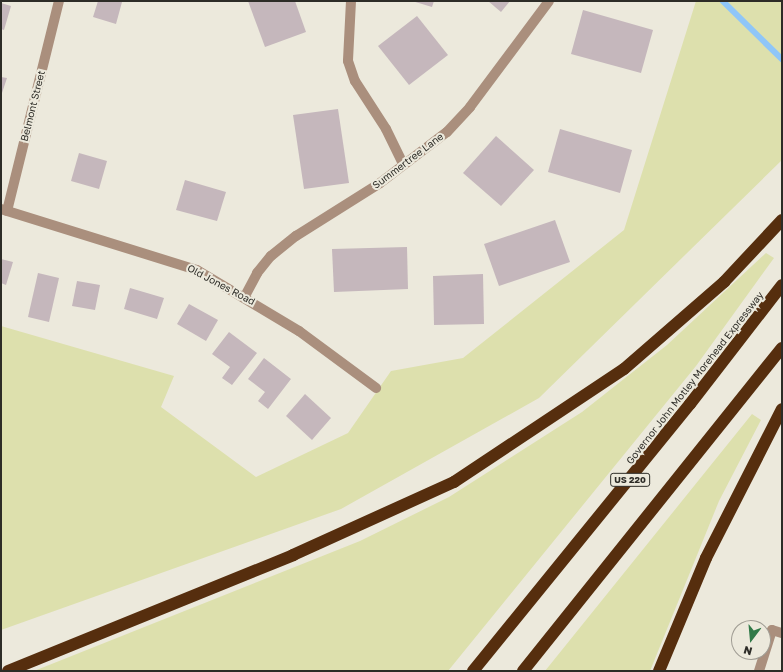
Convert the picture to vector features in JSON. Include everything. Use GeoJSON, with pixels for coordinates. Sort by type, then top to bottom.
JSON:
{"type":"FeatureCollection","features":[{"type":"Feature","properties":{"kind":"highway"},"geometry":{"type":"LineString","coordinates":[[8,671],[293,555],[454,482],[624,369],[724,282],[782,220]]}},
{"type":"Feature","properties":{"kind":"highway","name":"Governor John Motley Morehead Expressway"},"geometry":{"type":"LineString","coordinates":[[474,671],[646,460],[782,285]]}},
{"type":"Feature","properties":{"kind":"highway"},"geometry":{"type":"LineString","coordinates":[[523,671],[782,348]]}},
{"type":"Feature","properties":{"kind":"highway"},"geometry":{"type":"LineString","coordinates":[[659,671],[706,558],[782,408]]}},
{"type":"Feature","properties":{"kind":"street","name":"Belmont Street"},"geometry":{"type":"LineString","coordinates":[[4,210],[59,1]]}},
{"type":"Feature","properties":{"kind":"street"},"geometry":{"type":"LineString","coordinates":[[351,1],[348,61],[354,81],[386,129],[403,164]]}},
{"type":"Feature","properties":{"kind":"street","name":"Summertree Lane"},"geometry":{"type":"LineString","coordinates":[[244,296],[256,273],[271,256],[296,236],[380,183],[447,132],[470,107],[550,1]]}},
{"type":"Feature","properties":{"kind":"street","name":"Old Jones Road"},"geometry":{"type":"LineString","coordinates":[[4,210],[190,268],[244,296],[299,331],[376,388]]}},
{"type":"Feature","properties":{"kind":"street"},"geometry":{"type":"LineString","coordinates":[[759,671],[772,630],[782,633]]}},
{"type":"Feature","properties":{"kind":"green space"},"geometry":{"type":"Polygon","coordinates":[[[696,1],[782,1],[782,160],[539,398],[341,509],[1,630],[1,326],[174,376],[161,407],[256,477],[348,433],[391,371],[463,358],[624,230],[696,1]]]}},
{"type":"Feature","properties":{"kind":"green space"},"geometry":{"type":"Polygon","coordinates":[[[766,253],[774,258],[696,366],[448,671],[34,671],[360,541],[449,497],[582,412],[667,345],[766,253]]]}},
{"type":"Feature","properties":{"kind":"green space"},"geometry":{"type":"Polygon","coordinates":[[[752,414],[761,420],[719,501],[650,671],[545,671],[752,414]]]}},
{"type":"Feature","properties":{"kind":"building"},"geometry":{"type":"Polygon","coordinates":[[[98,1],[122,2],[116,24],[93,17],[98,1]]]}},
{"type":"Feature","properties":{"kind":"building"},"geometry":{"type":"Polygon","coordinates":[[[248,1],[295,1],[306,32],[265,47],[248,1]]]}},
{"type":"Feature","properties":{"kind":"building"},"geometry":{"type":"Polygon","coordinates":[[[412,1],[434,1],[432,7],[412,1]]]}},
{"type":"Feature","properties":{"kind":"building"},"geometry":{"type":"Polygon","coordinates":[[[488,1],[510,1],[501,12],[488,1]]]}},
{"type":"Feature","properties":{"kind":"building"},"geometry":{"type":"Polygon","coordinates":[[[1,3],[11,6],[4,30],[1,29],[1,3]]]}},
{"type":"Feature","properties":{"kind":"building"},"geometry":{"type":"Polygon","coordinates":[[[583,10],[653,30],[641,73],[571,54],[583,10]]]}},
{"type":"Feature","properties":{"kind":"building"},"geometry":{"type":"Polygon","coordinates":[[[417,16],[448,55],[409,85],[378,46],[417,16]]]}},
{"type":"Feature","properties":{"kind":"building"},"geometry":{"type":"Polygon","coordinates":[[[1,77],[7,78],[1,96],[1,77]]]}},
{"type":"Feature","properties":{"kind":"building"},"geometry":{"type":"Polygon","coordinates":[[[338,109],[349,183],[304,189],[293,115],[338,109]]]}},
{"type":"Feature","properties":{"kind":"building"},"geometry":{"type":"Polygon","coordinates":[[[560,129],[632,150],[620,193],[548,172],[560,129]]]}},
{"type":"Feature","properties":{"kind":"building"},"geometry":{"type":"Polygon","coordinates":[[[496,136],[534,170],[501,206],[463,173],[496,136]]]}},
{"type":"Feature","properties":{"kind":"building"},"geometry":{"type":"Polygon","coordinates":[[[79,153],[107,161],[99,189],[71,181],[79,153]]]}},
{"type":"Feature","properties":{"kind":"building"},"geometry":{"type":"Polygon","coordinates":[[[185,180],[226,192],[217,221],[176,210],[185,180]]]}},
{"type":"Feature","properties":{"kind":"building"},"geometry":{"type":"Polygon","coordinates":[[[555,220],[570,262],[499,286],[484,244],[555,220]]]}},
{"type":"Feature","properties":{"kind":"building"},"geometry":{"type":"Polygon","coordinates":[[[407,247],[408,289],[334,292],[332,249],[407,247]]]}},
{"type":"Feature","properties":{"kind":"building"},"geometry":{"type":"Polygon","coordinates":[[[1,259],[13,262],[6,285],[1,283],[1,259]]]}},
{"type":"Feature","properties":{"kind":"building"},"geometry":{"type":"Polygon","coordinates":[[[38,273],[59,278],[49,322],[28,317],[38,273]]]}},
{"type":"Feature","properties":{"kind":"building"},"geometry":{"type":"Polygon","coordinates":[[[483,274],[484,324],[434,325],[433,276],[483,274]]]}},
{"type":"Feature","properties":{"kind":"building"},"geometry":{"type":"Polygon","coordinates":[[[77,281],[100,285],[95,310],[72,306],[77,281]]]}},
{"type":"Feature","properties":{"kind":"building"},"geometry":{"type":"Polygon","coordinates":[[[130,288],[164,298],[157,319],[124,309],[130,288]]]}},
{"type":"Feature","properties":{"kind":"building"},"geometry":{"type":"Polygon","coordinates":[[[189,304],[218,320],[206,341],[177,324],[189,304]]]}},
{"type":"Feature","properties":{"kind":"building"},"geometry":{"type":"Polygon","coordinates":[[[229,332],[257,353],[232,385],[222,378],[230,367],[212,354],[229,332]]]}},
{"type":"Feature","properties":{"kind":"building"},"geometry":{"type":"Polygon","coordinates":[[[264,358],[291,379],[268,409],[258,401],[265,392],[248,379],[264,358]]]}},
{"type":"Feature","properties":{"kind":"building"},"geometry":{"type":"Polygon","coordinates":[[[305,394],[331,418],[312,440],[286,416],[305,394]]]}},
{"type":"Feature","properties":{"kind":"waterway"},"geometry":{"type":"LineString","coordinates":[[723,1],[782,59]]}}]}
